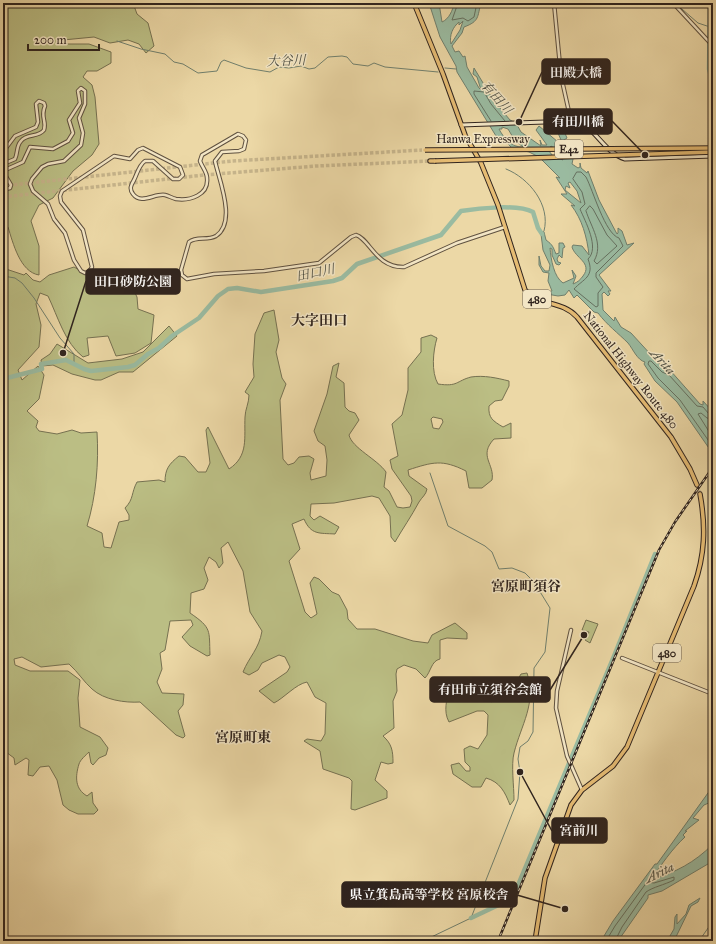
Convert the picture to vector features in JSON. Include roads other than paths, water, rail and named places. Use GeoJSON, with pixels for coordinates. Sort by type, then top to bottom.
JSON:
{"type":"FeatureCollection","features":[{"type":"Feature","properties":{"kind":"highway","name":"National Highway Route 480"},"geometry":{"type":"LineString","coordinates":[[414,3],[443,74],[461,125],[481,163],[500,210],[525,290],[529,295],[535,298],[568,308],[581,321],[671,437],[683,455],[697,485]]}},
{"type":"Feature","properties":{"kind":"highway","name":"Hanwa Expressway"},"geometry":{"type":"LineString","coordinates":[[424,150],[713,148]]}},
{"type":"Feature","properties":{"kind":"highway","name":"Hanwa Expressway"},"geometry":{"type":"LineString","coordinates":[[432,161],[713,152]]}},
{"type":"Feature","properties":{"kind":"highway","name":"480"},"geometry":{"type":"LineString","coordinates":[[535,941],[545,878],[568,812],[582,790],[613,766],[622,757],[659,672],[700,568],[705,531],[700,494]]}},
{"type":"Feature","properties":{"kind":"main road"},"geometry":{"type":"LineString","coordinates":[[461,125],[578,121],[614,153],[625,159],[713,156]]}},
{"type":"Feature","properties":{"kind":"street"},"geometry":{"type":"LineString","coordinates":[[554,3],[561,76],[569,112]]}},
{"type":"Feature","properties":{"kind":"street"},"geometry":{"type":"LineString","coordinates":[[673,3],[713,46]]}},
{"type":"Feature","properties":{"kind":"street"},"geometry":{"type":"LineString","coordinates":[[3,184],[6,189],[10,188],[10,183],[5,175],[5,170],[23,162],[30,146],[55,149],[70,140],[73,133],[69,120],[79,106],[81,99],[78,91],[83,88],[85,91],[86,101],[79,118],[83,133],[81,145],[64,161],[48,164],[42,167],[30,184],[32,190],[48,204],[54,219],[66,234],[73,258],[82,272],[88,272],[92,267],[85,237],[82,226],[61,202],[60,196],[62,191],[114,156],[130,158],[138,150],[143,148],[180,167],[183,175],[179,179],[174,179],[152,162],[145,161],[141,165],[131,185],[131,190],[134,196],[141,198],[163,194],[177,199],[194,198],[204,190],[208,181],[206,172],[200,161],[202,154],[238,134],[243,136],[246,140],[244,149],[239,151],[222,152],[215,161],[224,194],[224,226],[220,233],[211,238],[196,238],[189,242],[181,269],[185,277],[191,279],[213,274],[267,271],[319,263],[355,235],[361,237],[374,254],[380,258],[393,266],[404,267],[464,240],[505,226]]}},
{"type":"Feature","properties":{"kind":"street"},"geometry":{"type":"LineString","coordinates":[[3,152],[18,135],[36,127],[38,122],[36,104],[39,101],[44,102],[45,106],[42,115],[45,125],[44,130],[40,134],[23,139],[19,144],[15,159],[3,164]]}},
{"type":"Feature","properties":{"kind":"street"},"geometry":{"type":"LineString","coordinates":[[571,630],[557,691],[556,708],[567,756],[582,790]]}},
{"type":"Feature","properties":{"kind":"street"},"geometry":{"type":"LineString","coordinates":[[622,658],[713,694]]}},
{"type":"Feature","properties":{"kind":"water"},"geometry":{"type":"Polygon","coordinates":[[[429,3],[439,3],[442,22],[447,19],[454,3],[481,3],[477,18],[473,23],[464,27],[462,33],[452,46],[455,52],[459,51],[463,57],[465,56],[467,67],[479,88],[481,90],[477,77],[473,74],[474,68],[494,101],[510,120],[516,123],[521,132],[541,146],[540,140],[542,145],[547,145],[536,130],[539,126],[558,142],[561,140],[558,133],[564,131],[567,138],[561,142],[563,144],[569,142],[576,156],[573,159],[572,164],[578,168],[580,167],[580,163],[581,168],[587,173],[588,171],[599,200],[617,234],[618,228],[622,231],[627,245],[634,243],[599,275],[611,291],[608,291],[610,294],[608,296],[604,292],[602,294],[603,310],[614,321],[615,317],[621,327],[631,333],[664,369],[668,371],[669,369],[700,404],[703,405],[703,401],[713,412],[713,454],[677,402],[655,381],[644,364],[645,362],[637,357],[628,343],[598,313],[594,312],[577,295],[574,298],[569,290],[565,295],[558,296],[540,292],[546,293],[552,291],[548,281],[549,273],[543,272],[539,265],[539,256],[541,266],[545,271],[549,271],[550,265],[543,250],[541,234],[538,230],[544,232],[546,240],[550,243],[556,254],[559,253],[559,243],[563,243],[565,247],[563,248],[562,258],[559,255],[557,259],[558,262],[561,263],[559,265],[556,264],[552,255],[552,249],[550,248],[555,272],[557,277],[563,283],[574,278],[572,270],[576,276],[573,284],[580,280],[586,271],[585,264],[572,247],[573,245],[582,246],[589,255],[583,228],[575,210],[571,205],[575,206],[561,194],[567,194],[556,177],[560,178],[539,157],[529,152],[512,148],[502,138],[496,136],[457,72],[456,66],[440,37],[429,3]],[[463,21],[459,25],[459,22],[452,32],[451,44],[460,30],[463,21]],[[502,127],[502,129],[499,129],[508,141],[515,146],[523,147],[511,137],[514,139],[508,129],[502,127]],[[551,146],[548,150],[553,156],[563,160],[558,151],[551,146]],[[570,182],[568,183],[570,188],[566,186],[565,190],[581,203],[577,191],[570,182]]]}},
{"type":"Feature","properties":{"kind":"water"},"geometry":{"type":"Polygon","coordinates":[[[713,786],[711,802],[704,805],[693,818],[699,820],[685,831],[687,831],[683,835],[685,837],[671,852],[651,880],[669,874],[692,862],[713,844],[713,861],[662,891],[648,895],[648,898],[618,941],[601,941],[613,921],[655,864],[657,864],[713,786]]]}},
{"type":"Feature","properties":{"kind":"water"},"geometry":{"type":"Polygon","coordinates":[[[700,898],[698,902],[691,906],[674,941],[667,941],[674,929],[675,917],[677,914],[677,924],[686,914],[689,905],[700,898]]]}},
{"type":"Feature","properties":{"kind":"waterway"},"geometry":{"type":"LineString","coordinates":[[675,3],[698,23],[710,27]]}},
{"type":"Feature","properties":{"kind":"waterway"},"geometry":{"type":"LineString","coordinates":[[710,3],[709,69],[713,85]]}},
{"type":"Feature","properties":{"kind":"waterway","name":"大谷川"},"geometry":{"type":"LineString","coordinates":[[117,41],[141,49],[165,54],[174,62],[183,64],[198,73],[217,71],[221,62],[224,60],[246,68],[270,72],[279,67],[289,68],[301,66],[309,69],[315,68],[328,57],[342,56],[347,57],[353,64],[368,66],[374,63],[385,67],[438,72]]}},
{"type":"Feature","properties":{"kind":"waterway","name":"大谷川"},"geometry":{"type":"LineString","coordinates":[[445,68],[456,69]]}},
{"type":"Feature","properties":{"kind":"waterway"},"geometry":{"type":"LineString","coordinates":[[506,169],[523,179],[541,202],[545,221],[544,231]]}},
{"type":"Feature","properties":{"kind":"waterway","name":"田口川"},"geometry":{"type":"LineString","coordinates":[[3,379],[42,369],[41,364],[66,360],[91,371],[135,365],[148,354],[159,348],[172,336],[199,318],[218,296],[228,289],[237,288],[261,292],[333,281],[342,278],[357,264],[441,235],[461,211],[498,207],[526,210],[533,212],[538,228],[542,234]]}},
{"type":"Feature","properties":{"kind":"waterway"},"geometry":{"type":"LineString","coordinates":[[3,276],[15,278],[22,283],[34,298],[60,338],[74,354],[74,363]]}},
{"type":"Feature","properties":{"kind":"waterway"},"geometry":{"type":"LineString","coordinates":[[423,941],[471,918],[518,799],[520,772],[518,759],[520,747],[528,741],[533,732],[534,668],[545,652],[550,608],[534,582],[525,573],[512,568],[499,569],[492,552],[485,546],[448,526],[430,473]]}},
{"type":"Feature","properties":{"kind":"waterway"},"geometry":{"type":"LineString","coordinates":[[471,918],[513,897],[655,554]]}},
{"type":"Feature","properties":{"kind":"waterway"},"geometry":{"type":"LineString","coordinates":[[699,941],[713,921]]}},
{"type":"Feature","properties":{"kind":"tunnel"},"geometry":{"type":"LineString","coordinates":[[3,186],[232,161],[422,150]]}},
{"type":"Feature","properties":{"kind":"tunnel"},"geometry":{"type":"LineString","coordinates":[[3,197],[204,175],[316,166],[430,161]]}},
{"type":"Feature","properties":{"kind":"tunnel"},"geometry":{"type":"LineString","coordinates":[[697,485],[700,494]]}},
{"type":"Feature","properties":{"kind":"railway"},"geometry":{"type":"LineString","coordinates":[[498,941],[659,550],[675,522],[713,467]]}},
{"type":"Feature","properties":{"kind":"place","name":"田殿大橋"},"geometry":{"type":"Point","coordinates":[519,122]}},
{"type":"Feature","properties":{"kind":"place","name":"有田川橋"},"geometry":{"type":"Point","coordinates":[645,155]}},
{"type":"Feature","properties":{"kind":"place","name":"田口砂防公園"},"geometry":{"type":"Point","coordinates":[63,353]}},
{"type":"Feature","properties":{"kind":"place","name":"有田市立須谷会館"},"geometry":{"type":"Point","coordinates":[584,635]}},
{"type":"Feature","properties":{"kind":"place","name":"宮前川"},"geometry":{"type":"Point","coordinates":[520,772]}},
{"type":"Feature","properties":{"kind":"place","name":"県立箕島高等学校 宮原校舎"},"geometry":{"type":"Point","coordinates":[565,909]}},
{"type":"Feature","properties":{"kind":"district","name":"大字田口"},"geometry":{"type":"Point","coordinates":[319,320]}},
{"type":"Feature","properties":{"kind":"district","name":"宮原町須谷"},"geometry":{"type":"Point","coordinates":[526,586]}},
{"type":"Feature","properties":{"kind":"district","name":"宮原町東"},"geometry":{"type":"Point","coordinates":[243,737]}},
{"type":"Feature","properties":{"kind":"water label","name":"有田川"},"geometry":{"type":"Point","coordinates":[497,97]}},
{"type":"Feature","properties":{"kind":"water label","name":"Arita"},"geometry":{"type":"Point","coordinates":[663,361]}},
{"type":"Feature","properties":{"kind":"water label","name":"Arita"},"geometry":{"type":"Point","coordinates":[659,872]}}]}
